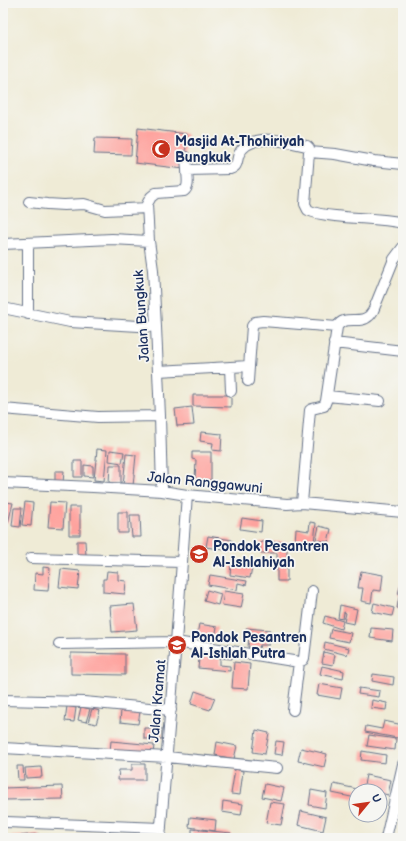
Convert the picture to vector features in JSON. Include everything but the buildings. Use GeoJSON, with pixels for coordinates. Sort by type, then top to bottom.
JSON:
{"type":"FeatureCollection","features":[{"type":"Feature","properties":{"kind":"street"},"geometry":{"type":"LineString","coordinates":[[187,170],[234,168],[242,149],[257,141],[270,140],[307,146],[309,148],[309,152],[305,204],[308,210],[319,214],[389,220],[403,223]]}},
{"type":"Feature","properties":{"kind":"street"},"geometry":{"type":"LineString","coordinates":[[309,152],[403,164]]}},
{"type":"Feature","properties":{"kind":"street"},"geometry":{"type":"LineString","coordinates":[[29,202],[64,205],[84,204],[105,210],[148,208],[149,200],[156,193],[186,190],[186,157]]}},
{"type":"Feature","properties":{"kind":"street","name":"Jalan Bungkuk"},"geometry":{"type":"LineString","coordinates":[[148,208],[149,241],[153,270],[156,327],[162,491]]}},
{"type":"Feature","properties":{"kind":"street"},"geometry":{"type":"LineString","coordinates":[[3,244],[112,239],[149,241]]}},
{"type":"Feature","properties":{"kind":"street"},"geometry":{"type":"LineString","coordinates":[[28,243],[28,314]]}},
{"type":"Feature","properties":{"kind":"street"},"geometry":{"type":"LineString","coordinates":[[302,503],[310,410],[324,406],[327,396],[337,327],[339,322],[365,319],[370,316],[394,259],[403,247]]}},
{"type":"Feature","properties":{"kind":"street"},"geometry":{"type":"LineString","coordinates":[[3,308],[70,322],[156,327]]}},
{"type":"Feature","properties":{"kind":"street"},"geometry":{"type":"LineString","coordinates":[[248,381],[252,326],[254,322],[263,321],[337,327]]}},
{"type":"Feature","properties":{"kind":"street"},"geometry":{"type":"LineString","coordinates":[[334,343],[403,351]]}},
{"type":"Feature","properties":{"kind":"street"},"geometry":{"type":"LineString","coordinates":[[158,371],[249,366]]}},
{"type":"Feature","properties":{"kind":"street"},"geometry":{"type":"LineString","coordinates":[[230,367],[231,391]]}},
{"type":"Feature","properties":{"kind":"street"},"geometry":{"type":"LineString","coordinates":[[327,396],[380,401]]}},
{"type":"Feature","properties":{"kind":"street"},"geometry":{"type":"LineString","coordinates":[[3,409],[98,418],[160,416]]}},
{"type":"Feature","properties":{"kind":"street","name":"Jalan Ranggawuni"},"geometry":{"type":"LineString","coordinates":[[3,484],[162,491],[186,495],[287,504],[302,503],[403,512]]}},
{"type":"Feature","properties":{"kind":"street","name":"Jalan Kramat"},"geometry":{"type":"LineString","coordinates":[[160,833],[171,710],[186,495]]}},
{"type":"Feature","properties":{"kind":"street"},"geometry":{"type":"LineString","coordinates":[[31,558],[182,562]]}},
{"type":"Feature","properties":{"kind":"street"},"geometry":{"type":"LineString","coordinates":[[59,644],[176,642],[299,662],[304,658],[312,591]]}},
{"type":"Feature","properties":{"kind":"street"},"geometry":{"type":"LineString","coordinates":[[293,710],[299,662]]}},
{"type":"Feature","properties":{"kind":"street"},"geometry":{"type":"LineString","coordinates":[[3,700],[84,702],[171,710]]}},
{"type":"Feature","properties":{"kind":"street"},"geometry":{"type":"LineString","coordinates":[[3,748],[167,756],[277,768]]}},
{"type":"Feature","properties":{"kind":"street"},"geometry":{"type":"LineString","coordinates":[[386,838],[403,764]]}},
{"type":"Feature","properties":{"kind":"street"},"geometry":{"type":"LineString","coordinates":[[6,822],[160,833]]}},
{"type":"Feature","properties":{"kind":"place","name":"Masjid At-Thohiriyah Bungkuk"},"geometry":{"type":"Point","coordinates":[161,149]}},
{"type":"Feature","properties":{"kind":"place","name":"Pondok Pesantren Al-Ishlahiyah"},"geometry":{"type":"Point","coordinates":[199,554]}},
{"type":"Feature","properties":{"kind":"place","name":"Pondok Pesantren Al-Ishlah Putra"},"geometry":{"type":"Point","coordinates":[177,645]}}]}
